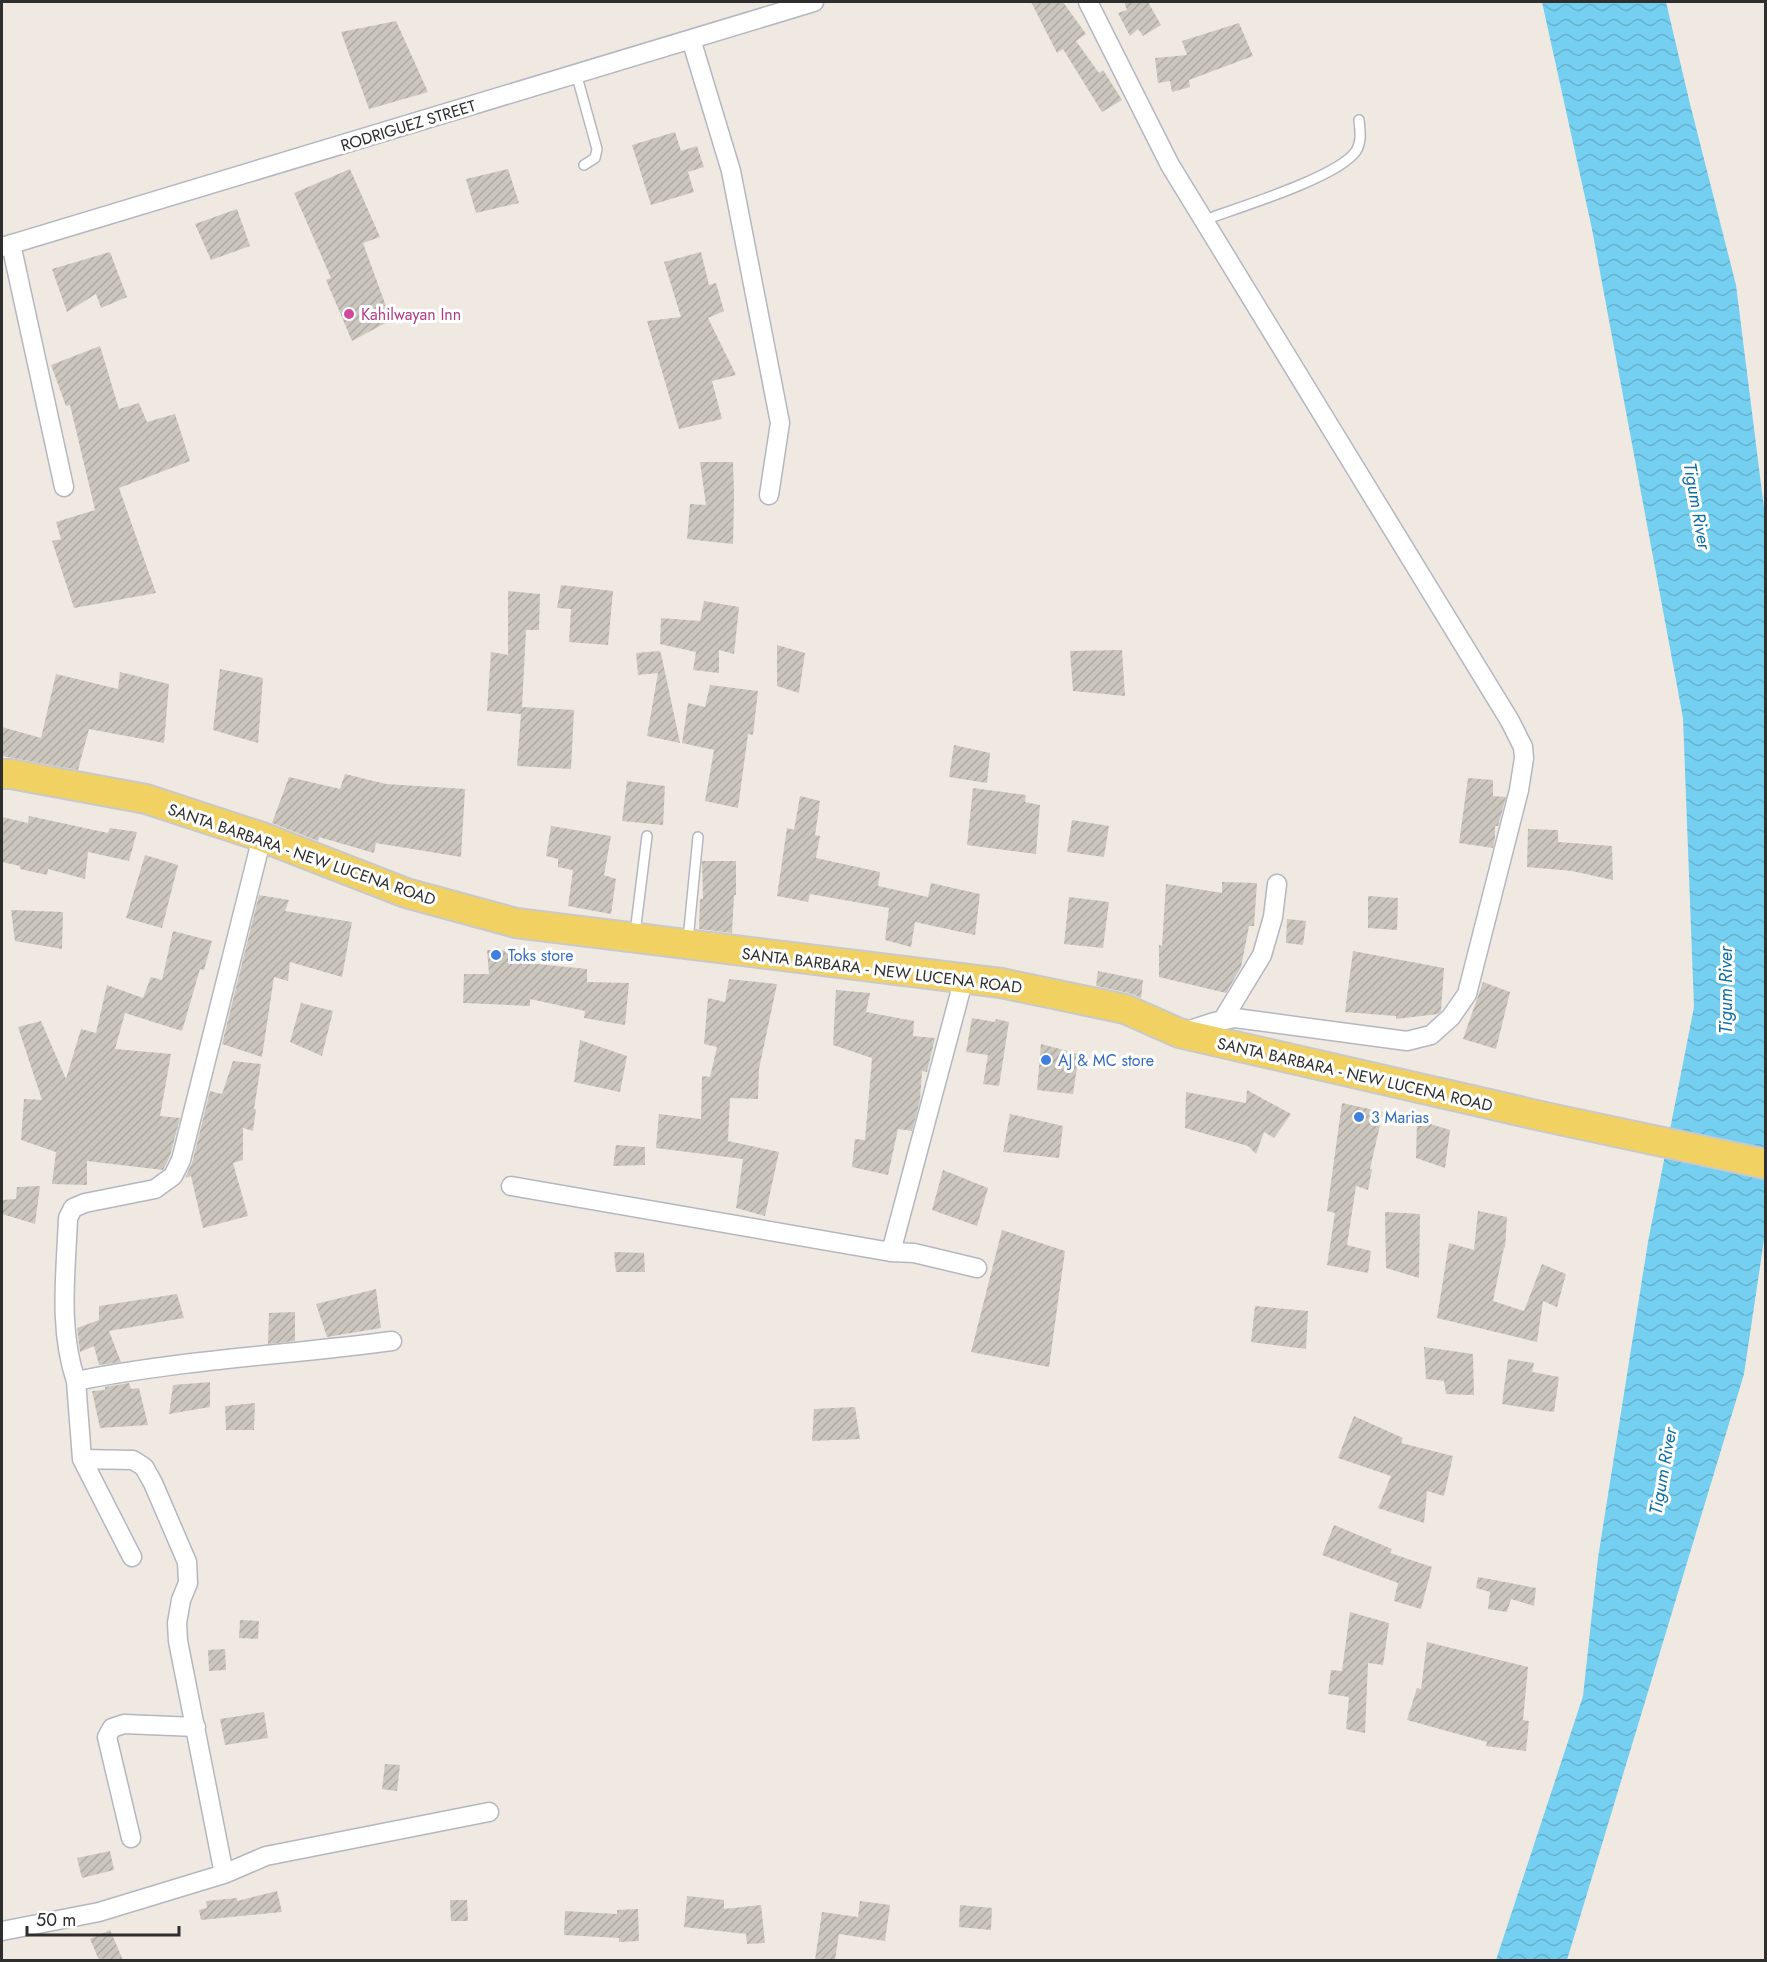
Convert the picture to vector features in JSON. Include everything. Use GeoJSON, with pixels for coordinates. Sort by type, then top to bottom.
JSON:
{"type":"FeatureCollection","features":[{"type":"Feature","properties":{"kind":"main road","name":"SANTA BARBARA - NEW LUCENA ROAD"},"geometry":{"type":"LineString","coordinates":[[2,774],[146,799],[262,837],[406,893],[516,923],[1001,983],[1125,1009],[1179,1034],[1766,1164]]}},
{"type":"Feature","properties":{"kind":"street","name":"RODRIGUEZ STREET"},"geometry":{"type":"LineString","coordinates":[[6,246],[814,2]]}},
{"type":"Feature","properties":{"kind":"street"},"geometry":{"type":"LineString","coordinates":[[1088,2],[1170,165],[1510,721],[1523,747],[1524,758],[1519,790],[1467,994],[1451,1017],[1431,1035],[1407,1041],[1235,1018],[1179,1034]]}},
{"type":"Feature","properties":{"kind":"street"},"geometry":{"type":"LineString","coordinates":[[691,39],[731,171],[780,423],[769,495]]}},
{"type":"Feature","properties":{"kind":"street"},"geometry":{"type":"LineString","coordinates":[[6,246],[64,487]]}},
{"type":"Feature","properties":{"kind":"street"},"geometry":{"type":"LineString","coordinates":[[132,1557],[82,1459],[76,1381],[71,1366],[64,1320],[68,1218],[73,1208],[85,1203],[155,1188],[173,1176],[184,1150],[262,837]]}},
{"type":"Feature","properties":{"kind":"street"},"geometry":{"type":"LineString","coordinates":[[1222,1021],[1262,955],[1273,917],[1277,884]]}},
{"type":"Feature","properties":{"kind":"street"},"geometry":{"type":"LineString","coordinates":[[891,1252],[964,978]]}},
{"type":"Feature","properties":{"kind":"street"},"geometry":{"type":"LineString","coordinates":[[512,1186],[891,1252],[914,1253],[977,1268]]}},
{"type":"Feature","properties":{"kind":"street"},"geometry":{"type":"LineString","coordinates":[[76,1381],[228,1359],[392,1341]]}},
{"type":"Feature","properties":{"kind":"street"},"geometry":{"type":"LineString","coordinates":[[82,1459],[133,1460],[144,1467],[187,1562],[188,1582],[181,1600],[177,1623],[178,1641],[224,1875]]}},
{"type":"Feature","properties":{"kind":"street"},"geometry":{"type":"LineString","coordinates":[[131,1838],[107,1737],[112,1728],[124,1724],[196,1727]]}},
{"type":"Feature","properties":{"kind":"street"},"geometry":{"type":"LineString","coordinates":[[2,1931],[99,1912],[224,1875],[266,1856],[489,1812]]}},
{"type":"Feature","properties":{"kind":"lane"},"geometry":{"type":"LineString","coordinates":[[576,73],[597,149],[595,158],[584,165]]}},
{"type":"Feature","properties":{"kind":"lane"},"geometry":{"type":"LineString","coordinates":[[1204,220],[1311,181],[1346,162],[1356,150],[1361,137],[1359,120]]}},
{"type":"Feature","properties":{"kind":"lane"},"geometry":{"type":"LineString","coordinates":[[634,938],[647,836]]}},
{"type":"Feature","properties":{"kind":"lane"},"geometry":{"type":"LineString","coordinates":[[688,945],[698,837]]}},
{"type":"Feature","properties":{"kind":"water","name":"Tigum River"},"geometry":{"type":"Polygon","coordinates":[[[1542,2],[1666,2],[1736,285],[1765,516],[1765,1233],[1744,1374],[1567,1960],[1496,1960],[1583,1696],[1598,1558],[1648,1242],[1694,1007],[1683,718],[1592,229],[1542,2]]]}},
{"type":"Feature","properties":{"kind":"building"},"geometry":{"type":"Polygon","coordinates":[[[1031,2],[1063,2],[1086,34],[1076,41],[1099,73],[1103,70],[1122,100],[1102,112],[1063,49],[1057,53],[1031,2]]]}},
{"type":"Feature","properties":{"kind":"building"},"geometry":{"type":"Polygon","coordinates":[[[1124,2],[1148,2],[1161,25],[1143,36],[1138,29],[1130,36],[1118,13],[1127,10],[1124,2]]]}},
{"type":"Feature","properties":{"kind":"building"},"geometry":{"type":"Polygon","coordinates":[[[396,21],[428,92],[369,109],[341,32],[396,21]]]}},
{"type":"Feature","properties":{"kind":"building"},"geometry":{"type":"Polygon","coordinates":[[[1239,23],[1253,56],[1189,80],[1190,87],[1172,92],[1170,81],[1158,83],[1155,58],[1187,55],[1182,41],[1239,23]]]}},
{"type":"Feature","properties":{"kind":"building"},"geometry":{"type":"Polygon","coordinates":[[[675,132],[681,151],[697,146],[704,167],[688,172],[694,192],[651,205],[632,145],[675,132]]]}},
{"type":"Feature","properties":{"kind":"building"},"geometry":{"type":"Polygon","coordinates":[[[350,169],[380,237],[363,243],[391,320],[352,341],[326,280],[331,278],[294,193],[350,169]]]}},
{"type":"Feature","properties":{"kind":"building"},"geometry":{"type":"Polygon","coordinates":[[[508,169],[519,203],[476,213],[466,179],[508,169]]]}},
{"type":"Feature","properties":{"kind":"building"},"geometry":{"type":"Polygon","coordinates":[[[237,209],[250,246],[211,260],[195,224],[237,209]]]}},
{"type":"Feature","properties":{"kind":"building"},"geometry":{"type":"Polygon","coordinates":[[[110,252],[127,297],[101,308],[96,294],[67,312],[52,269],[110,252]]]}},
{"type":"Feature","properties":{"kind":"building"},"geometry":{"type":"Polygon","coordinates":[[[701,252],[709,285],[716,283],[724,311],[708,318],[736,375],[712,381],[722,419],[679,429],[647,321],[681,317],[664,262],[701,252]]]}},
{"type":"Feature","properties":{"kind":"building"},"geometry":{"type":"Polygon","coordinates":[[[100,346],[119,409],[139,403],[147,422],[175,414],[190,461],[119,488],[156,593],[74,608],[52,541],[61,539],[56,522],[95,510],[70,405],[66,406],[51,365],[100,346]]]}},
{"type":"Feature","properties":{"kind":"building"},"geometry":{"type":"Polygon","coordinates":[[[700,462],[733,462],[733,544],[687,539],[690,504],[706,505],[700,462]]]}},
{"type":"Feature","properties":{"kind":"building"},"geometry":{"type":"Polygon","coordinates":[[[561,585],[613,591],[608,645],[569,642],[571,609],[557,608],[561,585]]]}},
{"type":"Feature","properties":{"kind":"building"},"geometry":{"type":"Polygon","coordinates":[[[508,591],[540,594],[539,630],[526,630],[522,707],[574,710],[571,769],[517,766],[521,714],[487,711],[491,652],[508,655],[508,591]]]}},
{"type":"Feature","properties":{"kind":"building"},"geometry":{"type":"Polygon","coordinates":[[[704,601],[739,607],[734,654],[719,650],[719,673],[693,670],[696,652],[660,644],[661,618],[700,621],[704,601]]]}},
{"type":"Feature","properties":{"kind":"building"},"geometry":{"type":"Polygon","coordinates":[[[777,645],[805,653],[799,693],[777,686],[777,645]]]}},
{"type":"Feature","properties":{"kind":"building"},"geometry":{"type":"Polygon","coordinates":[[[1122,650],[1125,696],[1073,691],[1070,651],[1122,650]]]}},
{"type":"Feature","properties":{"kind":"building"},"geometry":{"type":"Polygon","coordinates":[[[660,651],[680,743],[647,736],[658,673],[638,675],[636,653],[660,651]]]}},
{"type":"Feature","properties":{"kind":"building"},"geometry":{"type":"Polygon","coordinates":[[[220,669],[263,678],[258,743],[213,730],[220,669]]]}},
{"type":"Feature","properties":{"kind":"building"},"geometry":{"type":"Polygon","coordinates":[[[120,672],[169,684],[164,743],[89,729],[78,770],[2,756],[2,727],[41,738],[56,674],[118,689],[120,672]]]}},
{"type":"Feature","properties":{"kind":"building"},"geometry":{"type":"Polygon","coordinates":[[[710,685],[758,691],[753,735],[748,734],[738,808],[705,801],[714,750],[682,743],[688,703],[705,707],[710,685]]]}},
{"type":"Feature","properties":{"kind":"building"},"geometry":{"type":"Polygon","coordinates":[[[954,745],[990,753],[987,783],[949,777],[954,745]]]}},
{"type":"Feature","properties":{"kind":"building"},"geometry":{"type":"Polygon","coordinates":[[[345,774],[386,784],[465,789],[461,857],[376,843],[374,853],[319,837],[318,841],[272,823],[289,777],[340,789],[345,774]]]}},
{"type":"Feature","properties":{"kind":"building"},"geometry":{"type":"Polygon","coordinates":[[[1468,778],[1493,780],[1493,796],[1506,797],[1498,826],[1495,826],[1493,848],[1459,843],[1468,778]]]}},
{"type":"Feature","properties":{"kind":"building"},"geometry":{"type":"Polygon","coordinates":[[[627,781],[665,786],[663,825],[622,821],[627,781]]]}},
{"type":"Feature","properties":{"kind":"building"},"geometry":{"type":"Polygon","coordinates":[[[973,788],[1026,795],[1025,802],[1040,805],[1036,854],[967,845],[973,788]]]}},
{"type":"Feature","properties":{"kind":"building"},"geometry":{"type":"Polygon","coordinates":[[[800,796],[820,801],[815,835],[820,836],[816,858],[880,872],[878,886],[928,897],[931,883],[980,894],[975,935],[915,922],[911,947],[885,940],[889,908],[810,894],[808,902],[777,896],[787,828],[794,830],[800,796]]]}},
{"type":"Feature","properties":{"kind":"building"},"geometry":{"type":"Polygon","coordinates":[[[29,816],[108,833],[110,828],[137,832],[129,861],[88,852],[85,879],[48,869],[47,875],[2,862],[2,817],[28,823],[29,816]]]}},
{"type":"Feature","properties":{"kind":"building"},"geometry":{"type":"Polygon","coordinates":[[[1072,820],[1109,826],[1104,857],[1067,852],[1072,820]]]}},
{"type":"Feature","properties":{"kind":"building"},"geometry":{"type":"Polygon","coordinates":[[[551,826],[611,836],[604,875],[616,879],[611,914],[568,906],[573,870],[558,867],[558,859],[546,856],[551,826]]]}},
{"type":"Feature","properties":{"kind":"building"},"geometry":{"type":"Polygon","coordinates":[[[1528,829],[1558,830],[1558,842],[1612,846],[1613,880],[1572,871],[1527,867],[1528,829]]]}},
{"type":"Feature","properties":{"kind":"building"},"geometry":{"type":"Polygon","coordinates":[[[145,855],[178,865],[162,928],[126,918],[145,855]]]}},
{"type":"Feature","properties":{"kind":"building"},"geometry":{"type":"Polygon","coordinates":[[[702,861],[736,861],[736,895],[734,895],[732,933],[699,929],[700,899],[703,899],[702,861]]]}},
{"type":"Feature","properties":{"kind":"building"},"geometry":{"type":"Polygon","coordinates":[[[1222,882],[1257,883],[1254,926],[1249,926],[1241,967],[1226,993],[1159,977],[1159,945],[1162,946],[1166,884],[1222,893],[1222,882]]]}},
{"type":"Feature","properties":{"kind":"building"},"geometry":{"type":"Polygon","coordinates":[[[259,895],[289,900],[285,911],[352,922],[342,977],[290,962],[288,981],[274,977],[262,1057],[222,1044],[259,895]]]}},
{"type":"Feature","properties":{"kind":"building"},"geometry":{"type":"Polygon","coordinates":[[[1368,896],[1398,898],[1397,930],[1368,928],[1368,896]]]}},
{"type":"Feature","properties":{"kind":"building"},"geometry":{"type":"Polygon","coordinates":[[[1069,897],[1109,902],[1103,948],[1064,944],[1069,897]]]}},
{"type":"Feature","properties":{"kind":"building"},"geometry":{"type":"Polygon","coordinates":[[[11,910],[63,912],[62,949],[15,941],[11,910]]]}},
{"type":"Feature","properties":{"kind":"building"},"geometry":{"type":"Polygon","coordinates":[[[1287,919],[1306,921],[1303,945],[1286,943],[1287,919]]]}},
{"type":"Feature","properties":{"kind":"building"},"geometry":{"type":"Polygon","coordinates":[[[173,931],[212,941],[204,970],[200,969],[182,1031],[125,1013],[115,1049],[171,1054],[160,1116],[180,1118],[170,1156],[163,1170],[87,1161],[87,1185],[52,1184],[56,1152],[21,1140],[24,1099],[42,1100],[18,1027],[41,1021],[66,1079],[81,1029],[96,1033],[107,985],[143,998],[151,977],[162,980],[173,931]]]}},
{"type":"Feature","properties":{"kind":"building"},"geometry":{"type":"Polygon","coordinates":[[[487,950],[527,951],[528,963],[587,969],[587,982],[629,983],[625,1025],[584,1018],[585,1011],[530,999],[530,1006],[463,1003],[464,974],[489,974],[487,950]]]}},
{"type":"Feature","properties":{"kind":"building"},"geometry":{"type":"Polygon","coordinates":[[[1353,951],[1444,968],[1441,1011],[1438,1014],[1396,1019],[1396,1016],[1345,1012],[1353,951]]]}},
{"type":"Feature","properties":{"kind":"building"},"geometry":{"type":"Polygon","coordinates":[[[1098,971],[1143,980],[1141,998],[1096,986],[1098,971]]]}},
{"type":"Feature","properties":{"kind":"building"},"geometry":{"type":"Polygon","coordinates":[[[729,979],[777,984],[759,1069],[758,1099],[730,1098],[728,1141],[779,1152],[765,1216],[736,1208],[743,1159],[656,1148],[659,1114],[701,1119],[702,1076],[710,1077],[717,1047],[704,1044],[708,998],[725,1002],[729,979]]]}},
{"type":"Feature","properties":{"kind":"building"},"geometry":{"type":"Polygon","coordinates":[[[1483,982],[1510,992],[1496,1049],[1463,1039],[1483,982]]]}},
{"type":"Feature","properties":{"kind":"building"},"geometry":{"type":"Polygon","coordinates":[[[836,990],[870,993],[866,1012],[914,1021],[913,1036],[935,1038],[927,1072],[922,1071],[920,1100],[912,1131],[898,1129],[888,1175],[852,1167],[855,1139],[865,1140],[872,1058],[833,1045],[836,990]]]}},
{"type":"Feature","properties":{"kind":"building"},"geometry":{"type":"Polygon","coordinates":[[[301,1003],[333,1011],[322,1056],[290,1042],[301,1003]]]}},
{"type":"Feature","properties":{"kind":"building"},"geometry":{"type":"Polygon","coordinates":[[[972,1018],[1009,1022],[999,1086],[983,1084],[988,1055],[966,1052],[972,1018]]]}},
{"type":"Feature","properties":{"kind":"building"},"geometry":{"type":"Polygon","coordinates":[[[580,1040],[627,1056],[620,1092],[574,1082],[580,1040]]]}},
{"type":"Feature","properties":{"kind":"building"},"geometry":{"type":"Polygon","coordinates":[[[1041,1044],[1079,1054],[1073,1094],[1037,1090],[1041,1044]]]}},
{"type":"Feature","properties":{"kind":"building"},"geometry":{"type":"Polygon","coordinates":[[[233,1061],[261,1064],[253,1131],[243,1128],[243,1160],[233,1163],[248,1216],[203,1228],[191,1176],[185,1178],[192,1163],[210,1091],[222,1094],[233,1061]]]}},
{"type":"Feature","properties":{"kind":"building"},"geometry":{"type":"Polygon","coordinates":[[[1247,1090],[1291,1114],[1274,1138],[1264,1132],[1256,1154],[1248,1146],[1185,1128],[1186,1092],[1246,1103],[1247,1090]]]}},
{"type":"Feature","properties":{"kind":"building"},"geometry":{"type":"Polygon","coordinates":[[[1342,1103],[1383,1112],[1370,1169],[1372,1169],[1368,1190],[1356,1186],[1347,1245],[1371,1251],[1368,1273],[1327,1265],[1335,1213],[1327,1211],[1342,1103]]]}},
{"type":"Feature","properties":{"kind":"building"},"geometry":{"type":"Polygon","coordinates":[[[1010,1114],[1063,1126],[1059,1158],[1003,1152],[1010,1114]]]}},
{"type":"Feature","properties":{"kind":"building"},"geometry":{"type":"Polygon","coordinates":[[[1417,1120],[1450,1130],[1445,1168],[1416,1158],[1417,1120]]]}},
{"type":"Feature","properties":{"kind":"building"},"geometry":{"type":"Polygon","coordinates":[[[616,1145],[645,1147],[645,1165],[613,1166],[616,1145]]]}},
{"type":"Feature","properties":{"kind":"building"},"geometry":{"type":"Polygon","coordinates":[[[943,1170],[988,1188],[977,1226],[932,1210],[943,1170]]]}},
{"type":"Feature","properties":{"kind":"building"},"geometry":{"type":"Polygon","coordinates":[[[40,1186],[35,1224],[2,1214],[2,1200],[16,1199],[17,1187],[40,1186]]]}},
{"type":"Feature","properties":{"kind":"building"},"geometry":{"type":"Polygon","coordinates":[[[1478,1211],[1507,1217],[1505,1248],[1493,1301],[1524,1311],[1542,1264],[1566,1274],[1557,1307],[1543,1301],[1537,1342],[1437,1318],[1449,1243],[1474,1250],[1478,1211]]]}},
{"type":"Feature","properties":{"kind":"building"},"geometry":{"type":"Polygon","coordinates":[[[1385,1212],[1420,1214],[1419,1278],[1386,1268],[1385,1212]]]}},
{"type":"Feature","properties":{"kind":"building"},"geometry":{"type":"Polygon","coordinates":[[[1002,1230],[1065,1251],[1049,1367],[971,1352],[1002,1230]]]}},
{"type":"Feature","properties":{"kind":"building"},"geometry":{"type":"Polygon","coordinates":[[[614,1252],[644,1253],[645,1272],[616,1272],[614,1252]]]}},
{"type":"Feature","properties":{"kind":"building"},"geometry":{"type":"Polygon","coordinates":[[[376,1289],[381,1328],[327,1337],[316,1304],[376,1289]]]}},
{"type":"Feature","properties":{"kind":"building"},"geometry":{"type":"Polygon","coordinates":[[[177,1294],[184,1318],[109,1331],[121,1362],[99,1365],[94,1346],[80,1352],[77,1328],[99,1320],[99,1306],[177,1294]]]}},
{"type":"Feature","properties":{"kind":"building"},"geometry":{"type":"Polygon","coordinates":[[[1255,1306],[1308,1311],[1306,1349],[1251,1342],[1255,1306]]]}},
{"type":"Feature","properties":{"kind":"building"},"geometry":{"type":"Polygon","coordinates":[[[295,1312],[295,1341],[268,1344],[269,1313],[295,1312]]]}},
{"type":"Feature","properties":{"kind":"building"},"geometry":{"type":"Polygon","coordinates":[[[1424,1347],[1473,1354],[1474,1395],[1446,1394],[1444,1381],[1426,1379],[1424,1347]]]}},
{"type":"Feature","properties":{"kind":"building"},"geometry":{"type":"Polygon","coordinates":[[[1508,1359],[1534,1363],[1532,1372],[1559,1377],[1554,1412],[1502,1404],[1508,1359]]]}},
{"type":"Feature","properties":{"kind":"building"},"geometry":{"type":"Polygon","coordinates":[[[210,1382],[210,1407],[169,1414],[173,1385],[210,1382]]]}},
{"type":"Feature","properties":{"kind":"building"},"geometry":{"type":"Polygon","coordinates":[[[129,1383],[131,1389],[139,1388],[148,1425],[100,1428],[92,1391],[129,1383]]]}},
{"type":"Feature","properties":{"kind":"building"},"geometry":{"type":"Polygon","coordinates":[[[255,1403],[254,1430],[226,1430],[225,1406],[255,1403]]]}},
{"type":"Feature","properties":{"kind":"building"},"geometry":{"type":"Polygon","coordinates":[[[855,1407],[860,1439],[812,1441],[814,1409],[855,1407]]]}},
{"type":"Feature","properties":{"kind":"building"},"geometry":{"type":"Polygon","coordinates":[[[1354,1416],[1403,1438],[1401,1443],[1453,1456],[1444,1496],[1427,1491],[1424,1523],[1378,1508],[1391,1476],[1338,1458],[1354,1416]]]}},
{"type":"Feature","properties":{"kind":"building"},"geometry":{"type":"Polygon","coordinates":[[[1334,1525],[1392,1549],[1390,1553],[1432,1567],[1421,1609],[1394,1601],[1398,1583],[1322,1555],[1334,1525]]]}},
{"type":"Feature","properties":{"kind":"building"},"geometry":{"type":"Polygon","coordinates":[[[1478,1577],[1536,1588],[1534,1606],[1511,1599],[1507,1612],[1488,1609],[1490,1592],[1476,1588],[1478,1577]]]}},
{"type":"Feature","properties":{"kind":"building"},"geometry":{"type":"Polygon","coordinates":[[[1350,1612],[1389,1623],[1383,1665],[1368,1663],[1365,1733],[1346,1729],[1349,1697],[1328,1694],[1331,1670],[1342,1671],[1350,1612]]]}},
{"type":"Feature","properties":{"kind":"building"},"geometry":{"type":"Polygon","coordinates":[[[240,1620],[259,1621],[258,1639],[239,1638],[240,1620]]]}},
{"type":"Feature","properties":{"kind":"building"},"geometry":{"type":"Polygon","coordinates":[[[1427,1642],[1528,1667],[1523,1720],[1529,1721],[1526,1751],[1486,1746],[1487,1742],[1407,1720],[1417,1688],[1421,1689],[1427,1642]]]}},
{"type":"Feature","properties":{"kind":"building"},"geometry":{"type":"Polygon","coordinates":[[[225,1649],[226,1670],[209,1671],[208,1650],[225,1649]]]}},
{"type":"Feature","properties":{"kind":"building"},"geometry":{"type":"Polygon","coordinates":[[[264,1712],[268,1738],[225,1745],[220,1719],[264,1712]]]}},
{"type":"Feature","properties":{"kind":"building"},"geometry":{"type":"Polygon","coordinates":[[[385,1764],[400,1765],[397,1791],[382,1789],[385,1764]]]}},
{"type":"Feature","properties":{"kind":"building"},"geometry":{"type":"Polygon","coordinates":[[[110,1851],[114,1870],[82,1878],[77,1858],[110,1851]]]}},
{"type":"Feature","properties":{"kind":"building"},"geometry":{"type":"Polygon","coordinates":[[[277,1891],[282,1912],[201,1920],[199,1910],[207,1908],[206,1901],[237,1898],[237,1901],[277,1891]]]}},
{"type":"Feature","properties":{"kind":"building"},"geometry":{"type":"Polygon","coordinates":[[[687,1896],[724,1900],[724,1909],[761,1905],[765,1943],[747,1944],[746,1934],[684,1927],[687,1896]]]}},
{"type":"Feature","properties":{"kind":"building"},"geometry":{"type":"Polygon","coordinates":[[[450,1900],[467,1900],[468,1921],[451,1921],[450,1900]]]}},
{"type":"Feature","properties":{"kind":"building"},"geometry":{"type":"Polygon","coordinates":[[[860,1901],[890,1905],[885,1941],[839,1934],[835,1960],[815,1960],[822,1912],[858,1917],[860,1901]]]}},
{"type":"Feature","properties":{"kind":"building"},"geometry":{"type":"Polygon","coordinates":[[[960,1905],[992,1908],[991,1930],[959,1927],[960,1905]]]}},
{"type":"Feature","properties":{"kind":"building"},"geometry":{"type":"Polygon","coordinates":[[[638,1909],[639,1941],[619,1942],[619,1938],[564,1935],[565,1911],[617,1914],[617,1910],[638,1909]]]}},
{"type":"Feature","properties":{"kind":"building"},"geometry":{"type":"Polygon","coordinates":[[[110,1930],[123,1960],[99,1960],[90,1939],[110,1930]]]}},
{"type":"Feature","properties":{"kind":"place","name":"Kahilwayan Inn"},"geometry":{"type":"Point","coordinates":[349,314]}},
{"type":"Feature","properties":{"kind":"place","name":"Toks store"},"geometry":{"type":"Point","coordinates":[496,955]}},
{"type":"Feature","properties":{"kind":"place","name":"AJ & MC store"},"geometry":{"type":"Point","coordinates":[1046,1060]}},
{"type":"Feature","properties":{"kind":"place","name":"3 Marias"},"geometry":{"type":"Point","coordinates":[1359,1117]}}]}
